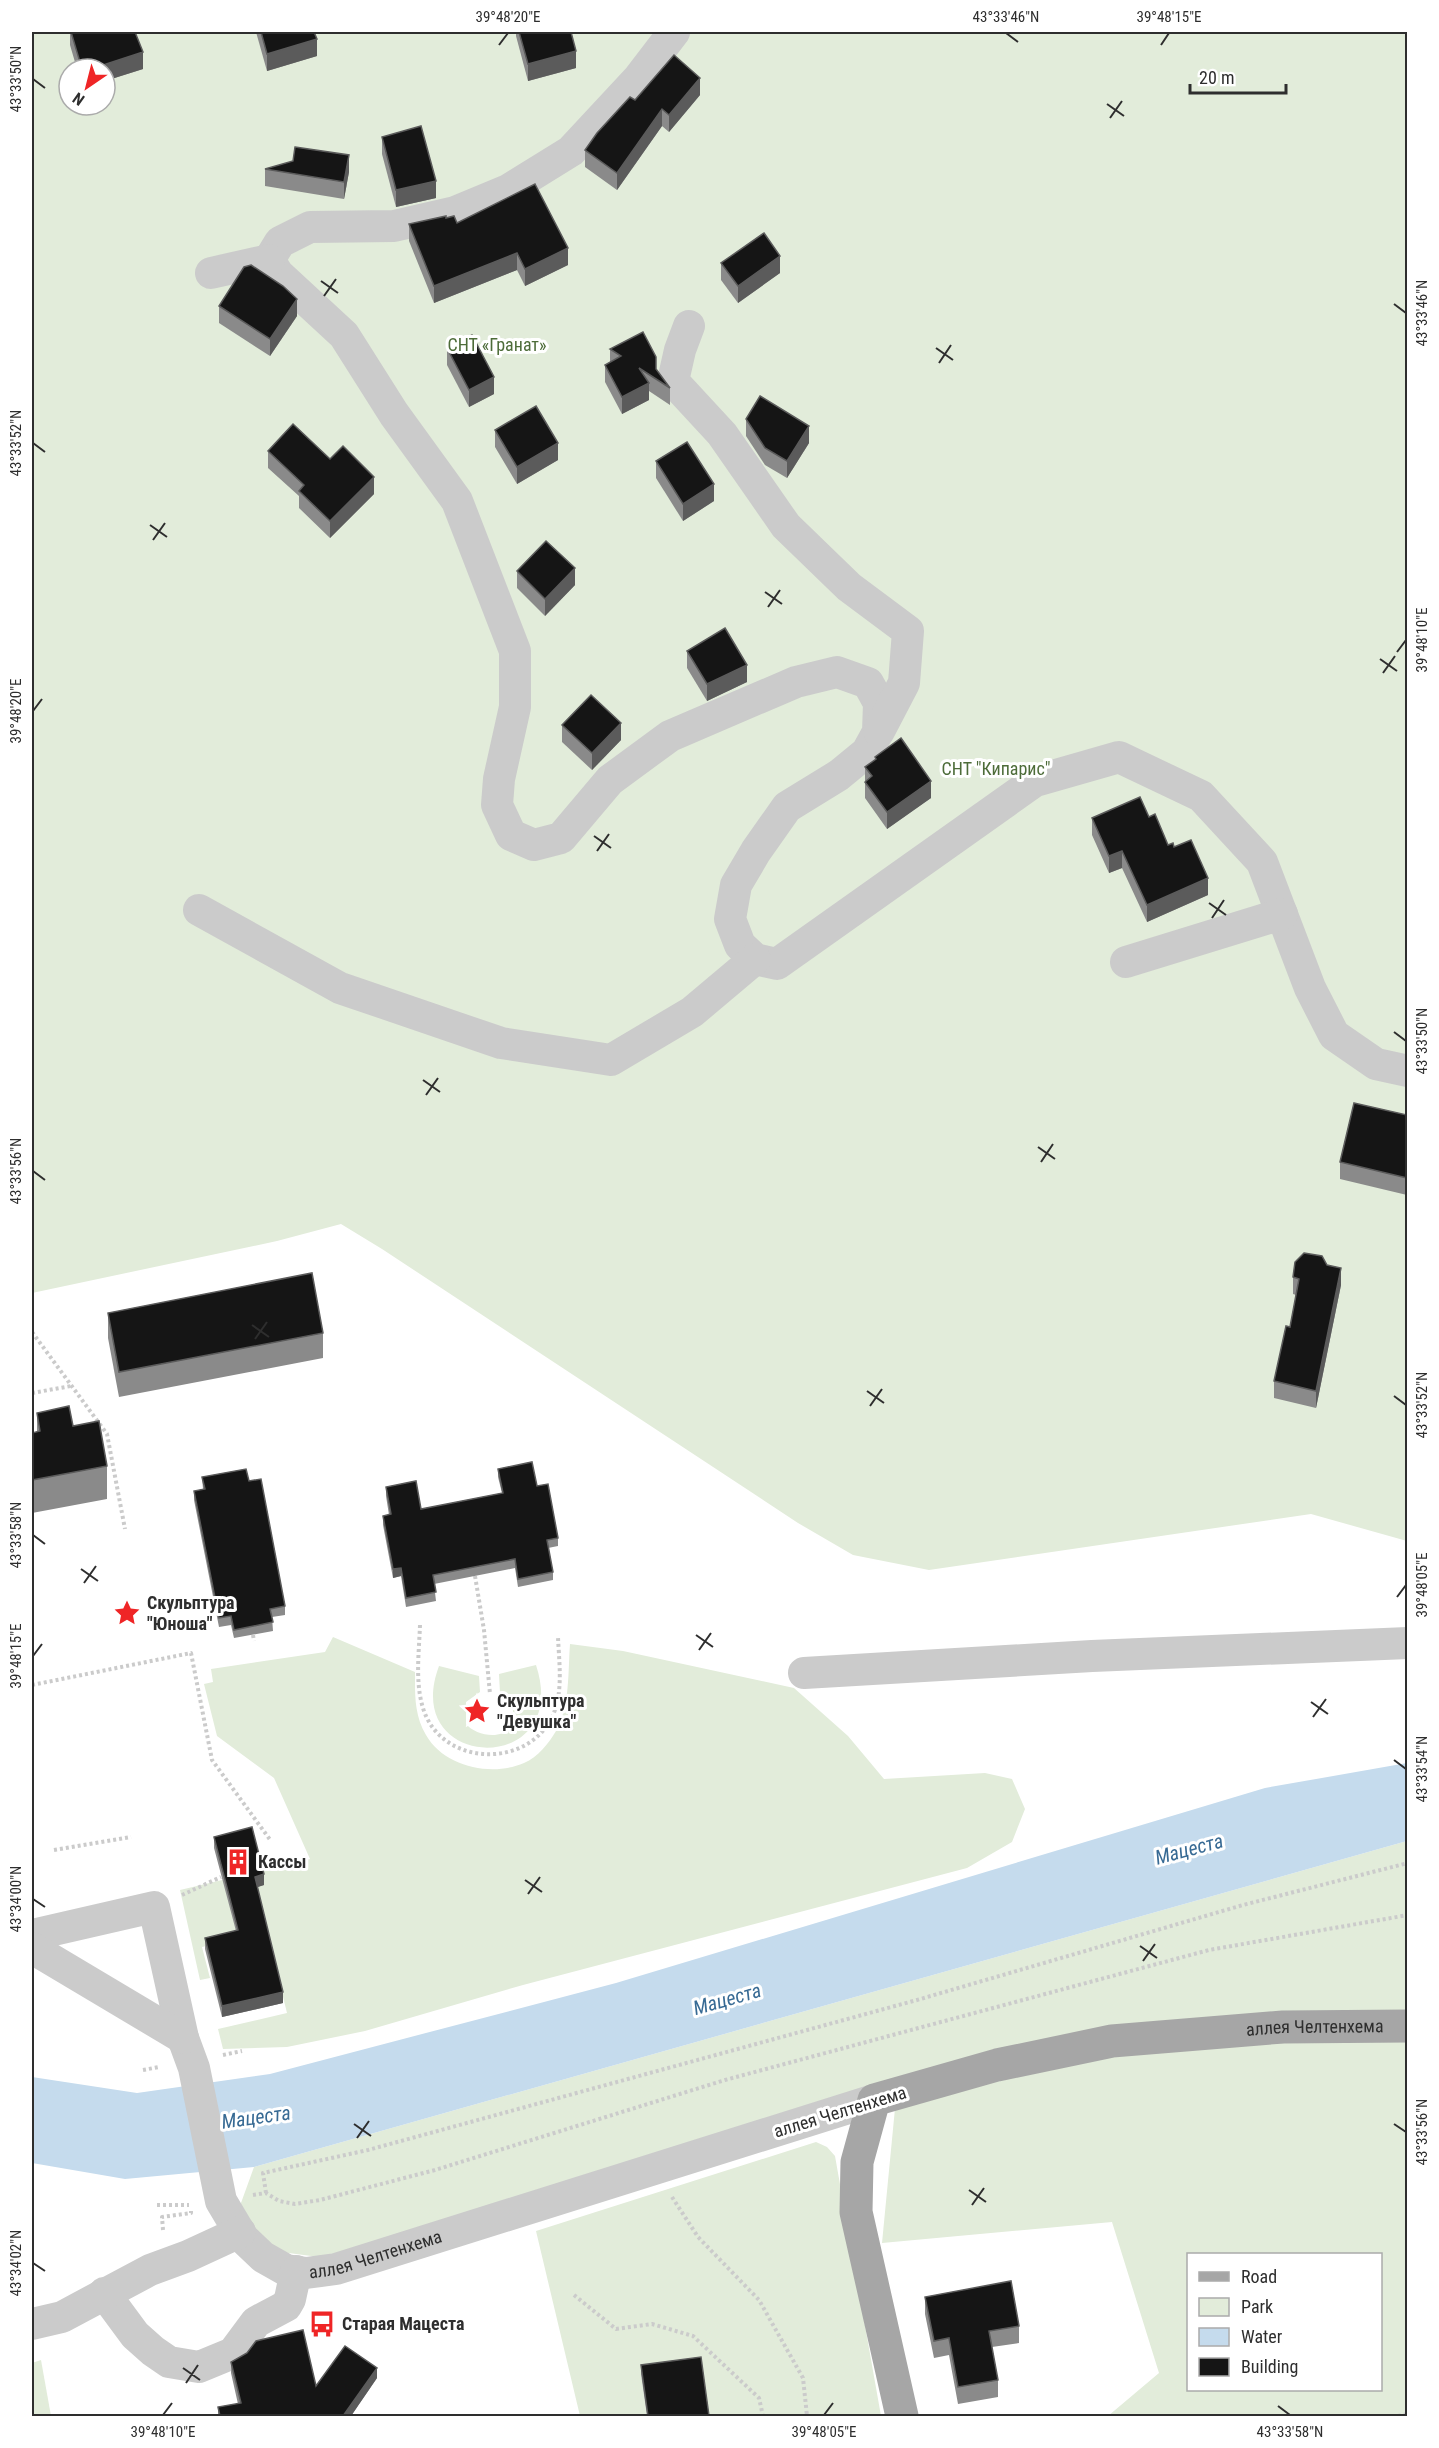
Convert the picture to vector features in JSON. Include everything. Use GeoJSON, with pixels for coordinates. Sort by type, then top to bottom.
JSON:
{"type":"FeatureCollection","features":[{"type":"Feature","properties":{"kind":"main road","name":"аллея Челтенхема"},"geometry":{"type":"LineString","coordinates":[[874,2100],[997,2065],[1112,2041],[1282,2027],[1407,2026]]}},
{"type":"Feature","properties":{"kind":"main road"},"geometry":{"type":"LineString","coordinates":[[874,2100],[857,2162],[856,2212],[902,2416]]}},
{"type":"Feature","properties":{"kind":"street"},"geometry":{"type":"LineString","coordinates":[[211,273],[269,260],[280,242],[310,227],[394,226],[454,212],[508,189],[572,151],[638,79],[674,32]]}},
{"type":"Feature","properties":{"kind":"street"},"geometry":{"type":"LineString","coordinates":[[269,260],[278,274],[344,335],[394,414],[457,501],[515,651],[515,707],[499,779],[497,805],[511,835],[534,845],[561,838],[610,780],[670,736],[796,682],[837,672],[868,683],[879,703],[878,732]]}},
{"type":"Feature","properties":{"kind":"street"},"geometry":{"type":"LineString","coordinates":[[688,326],[673,381],[722,434],[786,526],[849,587],[908,631],[904,683],[867,752],[839,775],[787,807],[756,851],[736,885],[730,919],[740,945],[755,959],[777,964],[1035,781],[1119,757],[1201,796],[1262,862],[1310,988],[1334,1035],[1376,1064],[1407,1071]]}},
{"type":"Feature","properties":{"kind":"street"},"geometry":{"type":"LineString","coordinates":[[199,910],[340,988],[501,1043],[611,1060],[692,1012],[755,959]]}},
{"type":"Feature","properties":{"kind":"street"},"geometry":{"type":"LineString","coordinates":[[1126,962],[1282,914]]}},
{"type":"Feature","properties":{"kind":"street"},"geometry":{"type":"LineString","coordinates":[[804,1673],[1092,1656],[1407,1643]]}},
{"type":"Feature","properties":{"kind":"street"},"geometry":{"type":"LineString","coordinates":[[32,1935],[154,1907],[183,2038],[192,2063],[205,2199],[240,2232],[263,2258],[291,2271],[291,2299],[286,2306],[256,2322],[233,2353],[199,2367],[170,2362],[153,2351],[135,2335],[104,2294]]}},
{"type":"Feature","properties":{"kind":"street"},"geometry":{"type":"LineString","coordinates":[[32,1947],[183,2038]]}},
{"type":"Feature","properties":{"kind":"street","name":"аллея Челтенхема"},"geometry":{"type":"LineString","coordinates":[[291,2271],[306,2273],[336,2269],[874,2100]]}},
{"type":"Feature","properties":{"kind":"street"},"geometry":{"type":"LineString","coordinates":[[32,2324],[62,2317],[150,2270],[188,2256],[240,2232]]}},
{"type":"Feature","properties":{"kind":"path"},"geometry":{"type":"LineString","coordinates":[[32,1332],[107,1434],[125,1529]]}},
{"type":"Feature","properties":{"kind":"path"},"geometry":{"type":"LineString","coordinates":[[32,1393],[71,1386]]}},
{"type":"Feature","properties":{"kind":"path"},"geometry":{"type":"LineString","coordinates":[[475,1576],[490,1694]]}},
{"type":"Feature","properties":{"kind":"path"},"geometry":{"type":"LineString","coordinates":[[420,1625],[418,1687],[423,1711],[436,1731],[453,1746],[474,1754],[496,1755],[518,1749],[537,1737],[551,1719],[558,1698],[558,1637]]}},
{"type":"Feature","properties":{"kind":"path"},"geometry":{"type":"LineString","coordinates":[[253,1635],[254,1641]]}},
{"type":"Feature","properties":{"kind":"path"},"geometry":{"type":"LineString","coordinates":[[32,1685],[191,1653],[212,1761],[271,1841]]}},
{"type":"Feature","properties":{"kind":"path"},"geometry":{"type":"LineString","coordinates":[[54,1850],[131,1836]]}},
{"type":"Feature","properties":{"kind":"path"},"geometry":{"type":"LineString","coordinates":[[1407,1863],[1243,1905],[928,1996],[368,2150],[263,2173],[266,2193],[279,2201],[295,2204],[320,2200],[435,2170],[725,2080],[1198,1953],[1407,1914]]}},
{"type":"Feature","properties":{"kind":"path"},"geometry":{"type":"LineString","coordinates":[[154,1907],[221,1877]]}},
{"type":"Feature","properties":{"kind":"path"},"geometry":{"type":"LineString","coordinates":[[143,2070],[192,2063],[243,2051]]}},
{"type":"Feature","properties":{"kind":"path"},"geometry":{"type":"LineString","coordinates":[[667,2190],[698,2237],[759,2300],[802,2378],[807,2416]]}},
{"type":"Feature","properties":{"kind":"path"},"geometry":{"type":"LineString","coordinates":[[163,2230],[162,2217],[191,2213],[205,2199]]}},
{"type":"Feature","properties":{"kind":"path"},"geometry":{"type":"LineString","coordinates":[[157,2205],[181,2205]]}},
{"type":"Feature","properties":{"kind":"path"},"geometry":{"type":"LineString","coordinates":[[574,2295],[616,2328],[652,2324],[693,2336],[759,2398],[763,2416]]}},
{"type":"Feature","properties":{"kind":"path"},"geometry":{"type":"LineString","coordinates":[[1398,2416],[1407,2414]]}},
{"type":"Feature","properties":{"kind":"green space"},"geometry":{"type":"Polygon","coordinates":[[[32,32],[1407,32],[1407,1541],[1311,1514],[929,1570],[853,1555],[798,1523],[341,1224],[277,1241],[32,1293],[32,32]]]}},
{"type":"Feature","properties":{"kind":"green space"},"geometry":{"type":"Polygon","coordinates":[[[333,1637],[415,1672],[417,1712],[426,1735],[444,1755],[470,1766],[484,1769],[511,1767],[529,1760],[546,1745],[556,1731],[564,1711],[568,1689],[570,1644],[623,1651],[794,1688],[848,1736],[884,1779],[985,1773],[1012,1779],[1025,1809],[1012,1842],[967,1868],[523,1985],[365,2031],[287,2047],[223,2049],[218,2029],[287,2013],[267,1932],[202,1947],[210,1978],[200,1980],[180,1890],[310,1859],[274,1778],[217,1736],[204,1684],[213,1682],[211,1669],[325,1652],[333,1637]]]}},
{"type":"Feature","properties":{"kind":"green space"},"geometry":{"type":"Polygon","coordinates":[[[536,1665],[541,1702],[531,1727],[511,1743],[486,1748],[462,1742],[442,1727],[433,1701],[439,1666],[479,1676],[480,1692],[466,1702],[466,1724],[477,1732],[497,1735],[509,1728],[513,1718],[512,1702],[500,1693],[499,1674],[536,1665]]]}},
{"type":"Feature","properties":{"kind":"green space"},"geometry":{"type":"Polygon","coordinates":[[[1407,1841],[1407,2416],[1108,2416],[1159,2373],[1112,2222],[882,2243],[896,2098],[334,2259],[281,2252],[237,2214],[254,2167],[1407,1841]]]}},
{"type":"Feature","properties":{"kind":"green space"},"geometry":{"type":"Polygon","coordinates":[[[816,2142],[827,2147],[835,2156],[881,2416],[708,2416],[641,2374],[647,2416],[580,2416],[536,2231],[816,2142]]]}},
{"type":"Feature","properties":{"kind":"green space"},"geometry":{"type":"Polygon","coordinates":[[[41,2360],[51,2416],[32,2416],[32,2363],[41,2360]]]}},
{"type":"Feature","properties":{"kind":"water","name":"Мацеста"},"geometry":{"type":"Polygon","coordinates":[[[1407,1763],[1407,1841],[254,2167],[125,2179],[32,2163],[32,2077],[137,2093],[270,2074],[616,1983],[1265,1788],[1407,1763]]]}},
{"type":"Feature","properties":{"kind":"building"},"geometry":{"type":"Polygon","coordinates":[[[71,32],[135,32],[143,52],[117,60],[117,57],[78,57],[71,32]]]}},
{"type":"Feature","properties":{"kind":"building"},"geometry":{"type":"Polygon","coordinates":[[[261,32],[314,32],[317,39],[267,54],[261,32]]]}},
{"type":"Feature","properties":{"kind":"building"},"geometry":{"type":"Polygon","coordinates":[[[519,32],[571,32],[576,51],[528,64],[519,32]]]}},
{"type":"Feature","properties":{"kind":"building"},"geometry":{"type":"Polygon","coordinates":[[[674,55],[700,78],[669,115],[662,109],[617,173],[585,150],[597,133],[630,97],[635,100],[674,55]]]}},
{"type":"Feature","properties":{"kind":"building"},"geometry":{"type":"Polygon","coordinates":[[[421,126],[436,181],[396,190],[382,137],[421,126]]]}},
{"type":"Feature","properties":{"kind":"building"},"geometry":{"type":"Polygon","coordinates":[[[295,147],[349,155],[344,182],[265,169],[293,161],[295,147]]]}},
{"type":"Feature","properties":{"kind":"building"},"geometry":{"type":"Polygon","coordinates":[[[535,184],[568,248],[525,269],[517,253],[434,286],[409,224],[446,216],[446,218],[454,216],[457,223],[535,184]]]}},
{"type":"Feature","properties":{"kind":"building"},"geometry":{"type":"Polygon","coordinates":[[[764,233],[780,256],[738,286],[721,263],[764,233]]]}},
{"type":"Feature","properties":{"kind":"building"},"geometry":{"type":"Polygon","coordinates":[[[251,265],[283,286],[297,299],[270,339],[219,306],[244,267],[251,265]]]}},
{"type":"Feature","properties":{"kind":"building"},"geometry":{"type":"Polygon","coordinates":[[[643,332],[656,357],[656,369],[670,388],[639,368],[649,383],[622,397],[605,365],[621,356],[610,349],[643,332]]]}},
{"type":"Feature","properties":{"kind":"building"},"geometry":{"type":"Polygon","coordinates":[[[472,335],[494,377],[469,390],[447,348],[472,335]]]}},
{"type":"Feature","properties":{"kind":"building"},"geometry":{"type":"Polygon","coordinates":[[[760,396],[809,426],[787,461],[765,448],[746,419],[760,396]]]}},
{"type":"Feature","properties":{"kind":"building"},"geometry":{"type":"Polygon","coordinates":[[[536,406],[558,443],[517,467],[495,430],[536,406]]]}},
{"type":"Feature","properties":{"kind":"building"},"geometry":{"type":"Polygon","coordinates":[[[293,424],[330,459],[343,446],[374,477],[330,521],[299,491],[304,485],[268,451],[293,424]]]}},
{"type":"Feature","properties":{"kind":"building"},"geometry":{"type":"Polygon","coordinates":[[[687,442],[714,484],[683,504],[656,461],[687,442]]]}},
{"type":"Feature","properties":{"kind":"building"},"geometry":{"type":"Polygon","coordinates":[[[546,541],[575,568],[545,599],[517,571],[546,541]]]}},
{"type":"Feature","properties":{"kind":"building"},"geometry":{"type":"Polygon","coordinates":[[[725,628],[747,665],[707,684],[687,651],[725,628]]]}},
{"type":"Feature","properties":{"kind":"building"},"geometry":{"type":"Polygon","coordinates":[[[591,695],[621,723],[592,753],[562,725],[591,695]]]}},
{"type":"Feature","properties":{"kind":"building"},"geometry":{"type":"Polygon","coordinates":[[[901,738],[931,781],[887,812],[865,782],[872,776],[865,767],[901,738]]]}},
{"type":"Feature","properties":{"kind":"building"},"geometry":{"type":"Polygon","coordinates":[[[1140,797],[1149,817],[1155,814],[1168,845],[1173,843],[1174,847],[1191,840],[1208,878],[1147,905],[1122,851],[1109,856],[1092,818],[1140,797]]]}},
{"type":"Feature","properties":{"kind":"building"},"geometry":{"type":"Polygon","coordinates":[[[1354,1103],[1407,1115],[1407,1178],[1340,1162],[1354,1103]]]}},
{"type":"Feature","properties":{"kind":"building"},"geometry":{"type":"Polygon","coordinates":[[[1304,1253],[1322,1256],[1327,1265],[1341,1268],[1316,1391],[1274,1381],[1286,1326],[1290,1327],[1299,1279],[1293,1277],[1295,1262],[1304,1253]]]}},
{"type":"Feature","properties":{"kind":"building"},"geometry":{"type":"Polygon","coordinates":[[[312,1273],[323,1333],[119,1372],[108,1313],[312,1273]]]}},
{"type":"Feature","properties":{"kind":"building"},"geometry":{"type":"Polygon","coordinates":[[[69,1406],[73,1426],[99,1421],[107,1466],[32,1480],[32,1433],[40,1431],[37,1413],[69,1406]]]}},
{"type":"Feature","properties":{"kind":"building"},"geometry":{"type":"Polygon","coordinates":[[[532,1462],[537,1486],[548,1484],[558,1538],[547,1540],[553,1572],[518,1579],[515,1559],[433,1575],[436,1592],[406,1598],[401,1568],[393,1569],[383,1516],[391,1514],[386,1487],[416,1481],[421,1509],[503,1493],[498,1469],[532,1462]]]}},
{"type":"Feature","properties":{"kind":"building"},"geometry":{"type":"Polygon","coordinates":[[[246,1469],[249,1481],[261,1479],[285,1606],[270,1609],[273,1622],[234,1630],[231,1616],[219,1618],[194,1491],[205,1489],[202,1477],[246,1469]]]}},
{"type":"Feature","properties":{"kind":"building"},"geometry":{"type":"Polygon","coordinates":[[[252,1827],[264,1874],[255,1877],[283,1992],[222,2006],[205,1938],[238,1930],[214,1837],[252,1827]]]}},
{"type":"Feature","properties":{"kind":"building"},"geometry":{"type":"Polygon","coordinates":[[[1011,2281],[1019,2326],[989,2331],[998,2380],[958,2387],[949,2338],[934,2341],[925,2297],[1011,2281]]]}},
{"type":"Feature","properties":{"kind":"building"},"geometry":{"type":"Polygon","coordinates":[[[303,2330],[316,2386],[345,2346],[377,2368],[343,2416],[220,2416],[218,2407],[241,2403],[231,2362],[247,2353],[256,2341],[303,2330]]]}},
{"type":"Feature","properties":{"kind":"building"},"geometry":{"type":"Polygon","coordinates":[[[701,2357],[709,2416],[648,2416],[641,2365],[701,2357]]]}},
{"type":"Feature","properties":{"kind":"place","name":"Скульптура \"Юноша\""},"geometry":{"type":"Point","coordinates":[127,1613]}},
{"type":"Feature","properties":{"kind":"place","name":"Скульптура \"Девушка\""},"geometry":{"type":"Point","coordinates":[477,1711]}},
{"type":"Feature","properties":{"kind":"place","name":"Кассы"},"geometry":{"type":"Point","coordinates":[238,1862]}},
{"type":"Feature","properties":{"kind":"place","name":"Старая Мацеста"},"geometry":{"type":"Point","coordinates":[322,2324]}},
{"type":"Feature","properties":{"kind":"park label","name":"СНТ «Гранат»"},"geometry":{"type":"Point","coordinates":[497,345]}},
{"type":"Feature","properties":{"kind":"park label","name":"СНТ \"Кипарис\""},"geometry":{"type":"Point","coordinates":[996,769]}}]}
